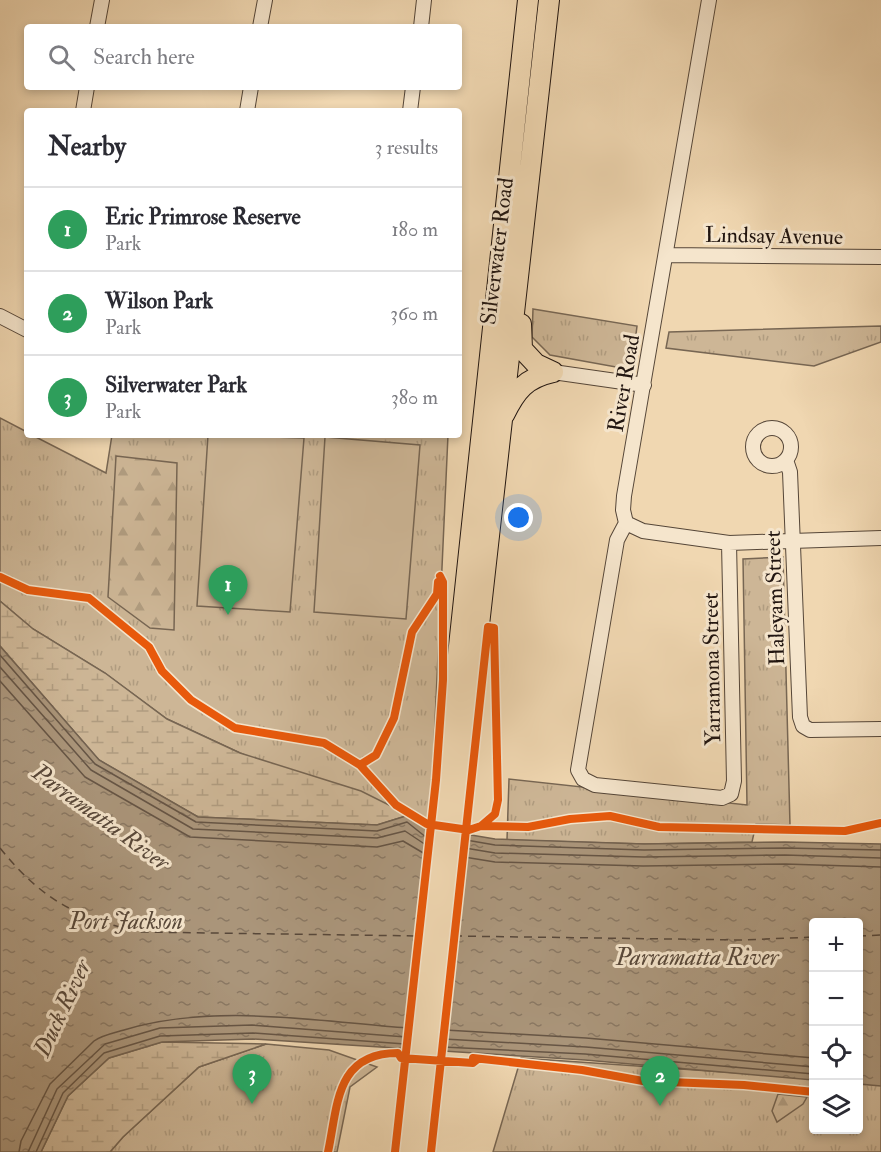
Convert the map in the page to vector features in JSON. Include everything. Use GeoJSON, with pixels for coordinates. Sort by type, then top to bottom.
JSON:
{"type":"FeatureCollection","features":[{"type":"Feature","properties":{"kind":"highway","name":"Silverwater Road"},"geometry":{"type":"LineString","coordinates":[[420,1152],[453,780],[528,0]]}},
{"type":"Feature","properties":{"kind":"highway","name":"Silverwater Road"},"geometry":{"type":"LineString","coordinates":[[405,1152],[499,426],[549,0]]}},
{"type":"Feature","properties":{"kind":"highway"},"geometry":{"type":"LineString","coordinates":[[524,219],[529,231],[520,340],[528,358],[554,372]]}},
{"type":"Feature","properties":{"kind":"highway"},"geometry":{"type":"LineString","coordinates":[[499,426],[520,388],[536,376],[554,372]]}},
{"type":"Feature","properties":{"kind":"street"},"geometry":{"type":"LineString","coordinates":[[98,24],[102,0]]}},
{"type":"Feature","properties":{"kind":"street"},"geometry":{"type":"LineString","coordinates":[[261,24],[265,0]]}},
{"type":"Feature","properties":{"kind":"street"},"geometry":{"type":"LineString","coordinates":[[421,24],[424,0]]}},
{"type":"Feature","properties":{"kind":"street","name":"River Road"},"geometry":{"type":"LineString","coordinates":[[709,0],[624,496],[623,510],[626,523],[617,540],[578,770],[583,779],[595,785],[722,798],[731,794]]}},
{"type":"Feature","properties":{"kind":"street"},"geometry":{"type":"LineString","coordinates":[[84,108],[86,90]]}},
{"type":"Feature","properties":{"kind":"street"},"geometry":{"type":"LineString","coordinates":[[248,108],[250,90]]}},
{"type":"Feature","properties":{"kind":"street"},"geometry":{"type":"LineString","coordinates":[[410,108],[413,90]]}},
{"type":"Feature","properties":{"kind":"street","name":"Lindsay Avenue"},"geometry":{"type":"LineString","coordinates":[[667,255],[881,257]]}},
{"type":"Feature","properties":{"kind":"street"},"geometry":{"type":"LineString","coordinates":[[0,316],[24,328]]}},
{"type":"Feature","properties":{"kind":"street"},"geometry":{"type":"LineString","coordinates":[[554,372],[644,385]]}},
{"type":"Feature","properties":{"kind":"street","name":"Haleyam Street"},"geometry":{"type":"LineString","coordinates":[[786,460],[790,472],[800,717],[803,726],[810,730],[881,729]]}},
{"type":"Feature","properties":{"kind":"street"},"geometry":{"type":"LineString","coordinates":[[626,523],[643,531],[729,543],[881,538]]}},
{"type":"Feature","properties":{"kind":"street","name":"Yarramona Street"},"geometry":{"type":"LineString","coordinates":[[729,543],[734,781],[731,794]]}},
{"type":"Feature","properties":{"kind":"green space"},"geometry":{"type":"Polygon","coordinates":[[[533,309],[637,326],[632,366],[627,369],[550,355],[532,337],[533,309]]]}},
{"type":"Feature","properties":{"kind":"green space"},"geometry":{"type":"Polygon","coordinates":[[[881,326],[881,342],[814,366],[666,348],[669,332],[881,326]]]}},
{"type":"Feature","properties":{"kind":"green space"},"geometry":{"type":"Polygon","coordinates":[[[0,418],[24,430],[24,438],[38,438],[106,473],[112,438],[448,438],[430,832],[240,753],[167,719],[105,673],[33,629],[0,601],[0,418]]]}},
{"type":"Feature","properties":{"kind":"green space"},"geometry":{"type":"Polygon","coordinates":[[[208,438],[304,438],[290,612],[197,606],[208,438]]]}},
{"type":"Feature","properties":{"kind":"green space"},"geometry":{"type":"Polygon","coordinates":[[[325,438],[420,445],[406,619],[314,612],[325,438]]]}},
{"type":"Feature","properties":{"kind":"green space"},"geometry":{"type":"Polygon","coordinates":[[[116,456],[177,463],[174,630],[150,628],[108,597],[116,456]]]}},
{"type":"Feature","properties":{"kind":"green space"},"geometry":{"type":"Polygon","coordinates":[[[783,557],[790,825],[756,824],[752,842],[644,844],[507,840],[509,779],[747,805],[743,559],[783,557]]]}},
{"type":"Feature","properties":{"kind":"green space"},"geometry":{"type":"Polygon","coordinates":[[[0,601],[33,629],[105,673],[167,719],[240,753],[361,791],[409,815],[377,825],[198,817],[99,760],[0,646],[0,601]]]}},
{"type":"Feature","properties":{"kind":"green space"},"geometry":{"type":"Polygon","coordinates":[[[162,1042],[266,1044],[199,1067],[123,1137],[110,1152],[41,1152],[68,1096],[109,1058],[162,1042]]]}},
{"type":"Feature","properties":{"kind":"green space"},"geometry":{"type":"Polygon","coordinates":[[[266,1044],[329,1050],[377,1067],[350,1087],[337,1152],[110,1152],[123,1137],[199,1067],[266,1044]]]}},
{"type":"Feature","properties":{"kind":"green space"},"geometry":{"type":"Polygon","coordinates":[[[521,1058],[809,1078],[809,1134],[863,1134],[863,1081],[881,1083],[881,1152],[493,1152],[521,1058]]]}},
{"type":"Feature","properties":{"kind":"green space"},"geometry":{"type":"Polygon","coordinates":[[[778,1094],[807,1097],[803,1104],[777,1122],[772,1111],[778,1094]]]}},
{"type":"Feature","properties":{"kind":"water","name":"Port Jackson"},"geometry":{"type":"Polygon","coordinates":[[[0,646],[99,760],[198,817],[377,825],[409,815],[430,832],[447,831],[495,839],[644,844],[785,842],[881,844],[881,1086],[863,1084],[863,918],[809,918],[809,1080],[585,1060],[253,1039],[162,1042],[109,1058],[68,1096],[41,1152],[0,1152],[0,646]]]}},
{"type":"Feature","properties":{"kind":"ferry route"},"geometry":{"type":"LineString","coordinates":[[0,848],[31,881],[62,904],[97,920],[140,932],[420,936]]}},
{"type":"Feature","properties":{"kind":"ferry route"},"geometry":{"type":"LineString","coordinates":[[863,936],[881,935]]}},
{"type":"Feature","properties":{"kind":"ferry route"},"geometry":{"type":"LineString","coordinates":[[454,936],[741,940],[809,937]]}},
{"type":"Feature","properties":{"kind":"cycle path"},"geometry":{"type":"LineString","coordinates":[[395,1152],[436,780],[443,680],[443,582],[440,576]]}},
{"type":"Feature","properties":{"kind":"cycle path"},"geometry":{"type":"LineString","coordinates":[[0,577],[28,590],[89,598],[149,647],[162,671],[191,700],[235,728],[324,743],[360,765],[396,805],[427,824],[469,830],[481,826],[528,827],[570,819],[610,816],[659,827],[845,831],[881,823]]}},
{"type":"Feature","properties":{"kind":"cycle path"},"geometry":{"type":"LineString","coordinates":[[360,765],[376,755],[394,718],[412,632],[437,594],[438,582]]}},
{"type":"Feature","properties":{"kind":"cycle path"},"geometry":{"type":"LineString","coordinates":[[431,1152],[488,627],[494,628],[498,800],[495,814],[481,826]]}},
{"type":"Feature","properties":{"kind":"cycle path"},"geometry":{"type":"LineString","coordinates":[[328,1152],[343,1085],[351,1072],[362,1062],[377,1055],[398,1053],[401,1058],[473,1063],[478,1059]]}},
{"type":"Feature","properties":{"kind":"cycle path"},"geometry":{"type":"LineString","coordinates":[[473,1058],[582,1070],[643,1081],[744,1085],[809,1092]]}},
{"type":"Feature","properties":{"kind":"place","name":"Eric Primrose Reserve"},"geometry":{"type":"Point","coordinates":[228,615]}},
{"type":"Feature","properties":{"kind":"place","name":"Silverwater Park"},"geometry":{"type":"Point","coordinates":[252,1104]}},
{"type":"Feature","properties":{"kind":"place","name":"Wilson Park"},"geometry":{"type":"Point","coordinates":[660,1106]}},
{"type":"Feature","properties":{"kind":"water label","name":"Parramatta River"},"geometry":{"type":"Point","coordinates":[101,817]}},
{"type":"Feature","properties":{"kind":"water label","name":"Parramatta River"},"geometry":{"type":"Point","coordinates":[697,957]}},
{"type":"Feature","properties":{"kind":"water label","name":"Duck River"},"geometry":{"type":"Point","coordinates":[62,1008]}}]}
